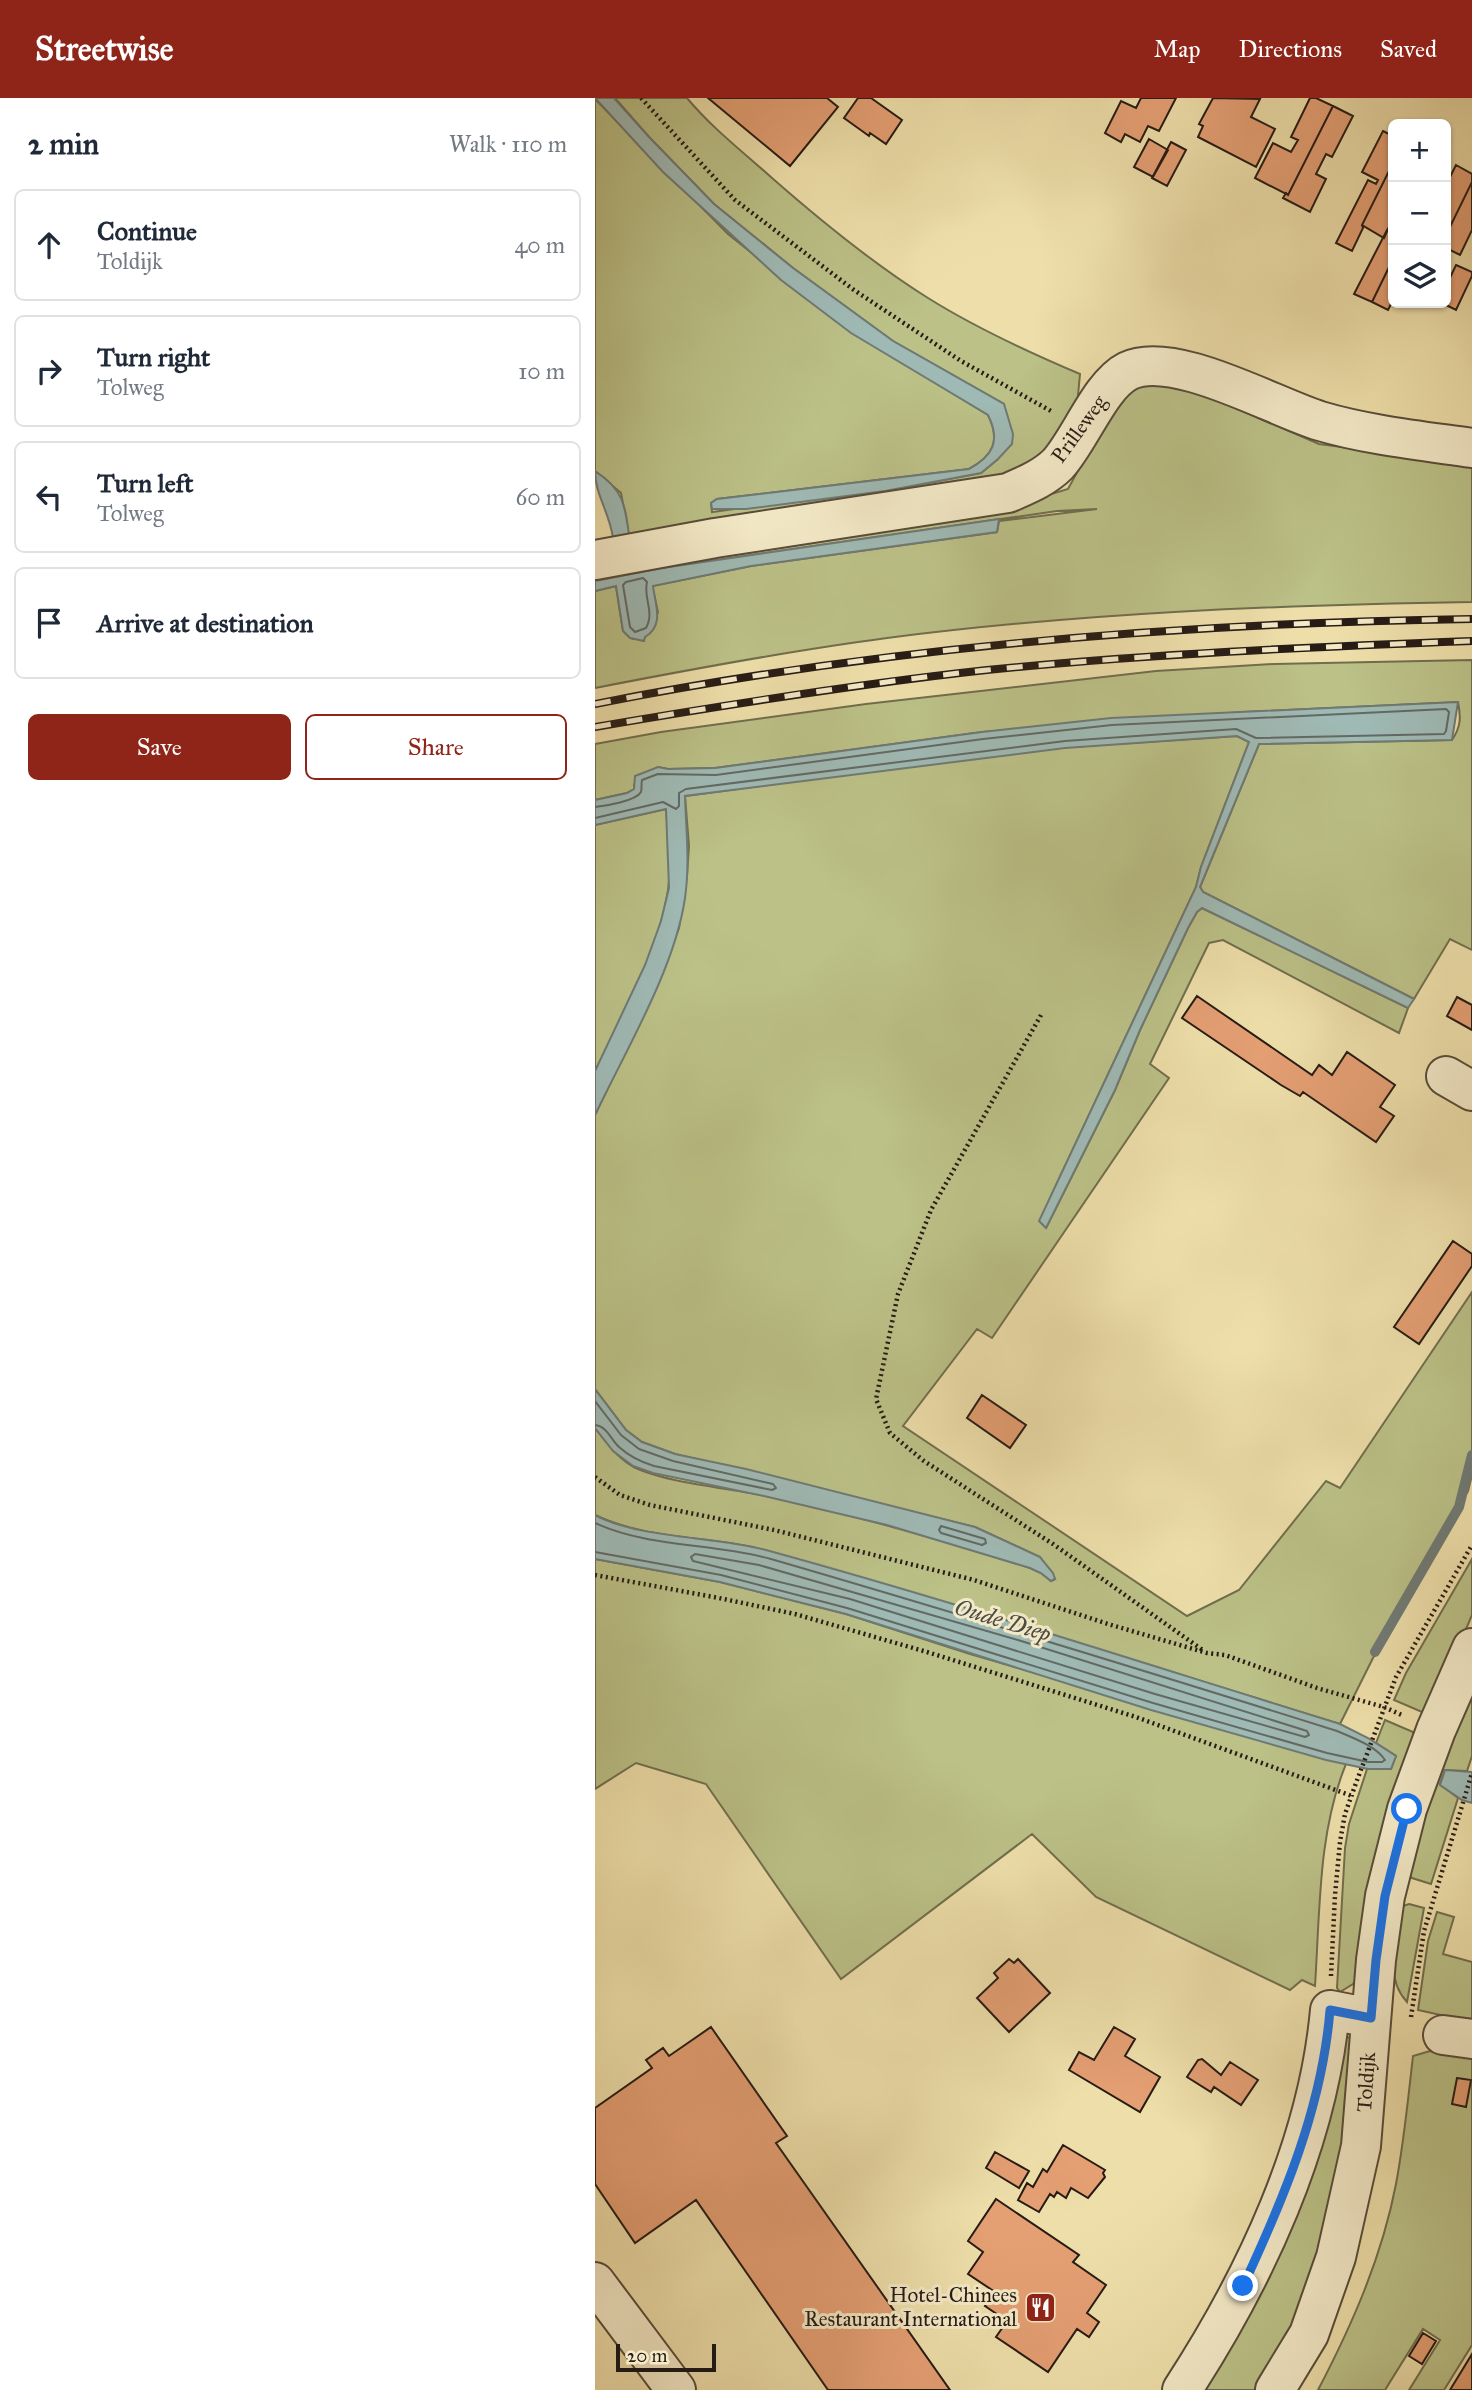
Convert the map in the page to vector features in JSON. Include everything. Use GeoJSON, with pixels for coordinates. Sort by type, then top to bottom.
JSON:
{"type":"FeatureCollection","features":[{"type":"Feature","properties":{"kind":"street","name":"Prilleweg"},"geometry":{"type":"LineString","coordinates":[[595,560],[741,534],[1008,493],[1037,480],[1058,464],[1109,387],[1127,371],[1147,366],[1194,372],[1321,421],[1420,441],[1472,448]]}},
{"type":"Feature","properties":{"kind":"street","name":"Toldijk"},"geometry":{"type":"LineString","coordinates":[[1275,2390],[1309,2334],[1336,2257],[1361,2146],[1376,1960],[1385,1896],[1407,1809],[1436,1730],[1472,1648]]}},
{"type":"Feature","properties":{"kind":"street"},"geometry":{"type":"LineString","coordinates":[[1182,2390],[1243,2286],[1292,2172],[1319,2084],[1327,2047],[1330,2010],[1371,2018]]}},
{"type":"Feature","properties":{"kind":"street"},"geometry":{"type":"LineString","coordinates":[[595,2283],[676,2390]]}},
{"type":"Feature","properties":{"kind":"path"},"geometry":{"type":"LineString","coordinates":[[641,98],[736,200],[854,290],[961,361],[1083,427]]}},
{"type":"Feature","properties":{"kind":"path"},"geometry":{"type":"LineString","coordinates":[[1041,1015],[930,1210],[898,1294],[876,1399],[890,1433],[925,1461],[1053,1544],[1207,1653]]}},
{"type":"Feature","properties":{"kind":"path"},"geometry":{"type":"LineString","coordinates":[[595,1477],[620,1495],[650,1505],[774,1530],[974,1580],[1207,1653],[1224,1655],[1317,1688],[1384,1707]]}},
{"type":"Feature","properties":{"kind":"path"},"geometry":{"type":"LineString","coordinates":[[1330,2010],[1337,1871],[1342,1828],[1377,1723],[1396,1677],[1472,1545]]}},
{"type":"Feature","properties":{"kind":"path"},"geometry":{"type":"LineString","coordinates":[[595,1575],[795,1615],[927,1652],[1136,1717],[1352,1796]]}},
{"type":"Feature","properties":{"kind":"path"},"geometry":{"type":"LineString","coordinates":[[1458,1816],[1472,1773]]}},
{"type":"Feature","properties":{"kind":"green space"},"geometry":{"type":"Polygon","coordinates":[[[615,98],[687,98],[717,130],[790,194],[887,271],[965,319],[1080,374],[1077,406],[1042,460],[1019,476],[632,553],[621,493],[595,471],[595,99],[728,234],[842,325],[988,415],[992,424],[994,440],[989,453],[969,469],[717,499],[711,503],[712,512],[981,473],[998,459],[1004,404],[893,341],[793,268],[714,204],[615,98]]]}},
{"type":"Feature","properties":{"kind":"green space"},"geometry":{"type":"Polygon","coordinates":[[[1148,382],[1186,387],[1319,444],[1472,464],[1472,602],[1252,608],[1106,616],[960,629],[850,643],[595,688],[595,591],[616,586],[623,631],[633,639],[645,637],[658,612],[652,586],[751,566],[997,532],[999,521],[1097,509],[1057,511],[669,567],[595,581],[595,571],[1022,503],[1068,489],[1118,398],[1148,382]]]}},
{"type":"Feature","properties":{"kind":"green space"},"geometry":{"type":"Polygon","coordinates":[[[1472,660],[1472,950],[1450,939],[1414,999],[1203,892],[1200,887],[1259,744],[1452,740],[1459,722],[1458,702],[1243,712],[982,732],[715,768],[658,767],[634,785],[635,789],[595,800],[595,744],[661,732],[866,704],[1156,671],[1274,664],[1472,660]]]}},
{"type":"Feature","properties":{"kind":"green space"},"geometry":{"type":"Polygon","coordinates":[[[1237,736],[1249,742],[1201,867],[1196,887],[1050,1198],[1046,1228],[1115,1090],[1188,928],[1202,908],[1408,1008],[1399,1033],[1223,940],[1209,943],[1150,1064],[1169,1078],[992,1338],[977,1329],[903,1426],[1187,1616],[1239,1590],[1326,1481],[1340,1488],[1472,1292],[1472,1475],[1468,1491],[1381,1642],[1340,1724],[771,1552],[659,1534],[595,1515],[595,1428],[621,1458],[645,1472],[796,1502],[864,1519],[1030,1568],[1051,1581],[1055,1579],[1040,1557],[975,1527],[675,1454],[642,1442],[626,1430],[595,1389],[595,1115],[657,987],[679,928],[689,846],[685,796],[1039,749],[1237,736]]]}},
{"type":"Feature","properties":{"kind":"green space"},"geometry":{"type":"Polygon","coordinates":[[[666,809],[670,870],[663,914],[648,960],[595,1071],[595,825],[666,809]]]}},
{"type":"Feature","properties":{"kind":"green space"},"geometry":{"type":"Polygon","coordinates":[[[595,1559],[720,1582],[846,1614],[970,1654],[1346,1764],[1337,1790],[1325,1844],[1315,1986],[1302,1980],[1290,1990],[1096,1897],[1032,1834],[841,1979],[706,1784],[636,1763],[595,1789],[595,1559]]]}},
{"type":"Feature","properties":{"kind":"green space"},"geometry":{"type":"Polygon","coordinates":[[[1472,1559],[1472,1615],[1431,1711],[1422,1712],[1394,1700],[1406,1673],[1472,1559]]]}},
{"type":"Feature","properties":{"kind":"green space"},"geometry":{"type":"Polygon","coordinates":[[[1472,1692],[1472,1756],[1467,1771],[1445,1770],[1440,1784],[1458,1798],[1431,1884],[1412,1878],[1406,1872],[1422,1813],[1472,1692]]]}},
{"type":"Feature","properties":{"kind":"green space"},"geometry":{"type":"Polygon","coordinates":[[[1385,1720],[1413,1732],[1415,1745],[1359,1975],[1353,1984],[1340,1992],[1337,1988],[1345,1848],[1349,1824],[1367,1769],[1391,1769],[1396,1756],[1376,1743],[1385,1720]]]}},
{"type":"Feature","properties":{"kind":"green space"},"geometry":{"type":"Polygon","coordinates":[[[1409,1904],[1424,1908],[1407,2002],[1395,1981],[1393,1957],[1400,1907],[1409,1904]]]}},
{"type":"Feature","properties":{"kind":"green space"},"geometry":{"type":"Polygon","coordinates":[[[1437,1912],[1454,1917],[1443,1954],[1472,1962],[1472,2022],[1418,2010],[1428,1941],[1437,1912]]]}},
{"type":"Feature","properties":{"kind":"green space"},"geometry":{"type":"Polygon","coordinates":[[[1340,2036],[1356,2039],[1347,2147],[1302,2309],[1259,2390],[1194,2390],[1340,2036]]]}},
{"type":"Feature","properties":{"kind":"green space"},"geometry":{"type":"Polygon","coordinates":[[[1430,2051],[1472,2057],[1472,2345],[1444,2390],[1409,2390],[1440,2340],[1423,2329],[1385,2390],[1318,2390],[1354,2316],[1383,2238],[1399,2168],[1413,2056],[1430,2051]]]}},
{"type":"Feature","properties":{"kind":"water"},"geometry":{"type":"Polygon","coordinates":[[[595,98],[614,98],[714,204],[793,268],[893,341],[1004,404],[1013,434],[1012,444],[981,473],[885,491],[746,509],[712,509],[711,503],[717,499],[969,469],[989,453],[994,440],[992,424],[988,415],[851,333],[781,280],[663,172],[595,98]]]}},
{"type":"Feature","properties":{"kind":"water"},"geometry":{"type":"Polygon","coordinates":[[[595,471],[612,484],[621,498],[629,535],[613,538],[597,488],[595,471]]]}},
{"type":"Feature","properties":{"kind":"water"},"geometry":{"type":"Polygon","coordinates":[[[999,519],[997,532],[751,566],[653,586],[657,620],[644,641],[630,638],[623,631],[616,586],[595,591],[595,581],[662,568],[999,519]]]}},
{"type":"Feature","properties":{"kind":"water"},"geometry":{"type":"Polygon","coordinates":[[[1458,702],[1452,740],[1259,744],[1200,887],[1203,892],[1414,999],[1408,1008],[1202,908],[1188,928],[1115,1090],[1046,1228],[1039,1221],[1196,887],[1201,867],[1249,742],[1237,736],[1065,748],[685,796],[687,872],[680,925],[648,1008],[595,1115],[595,1071],[645,965],[661,921],[669,888],[666,809],[595,825],[595,800],[634,789],[635,776],[658,767],[715,768],[982,732],[1111,718],[1458,702]]]}},
{"type":"Feature","properties":{"kind":"water"},"geometry":{"type":"Polygon","coordinates":[[[595,1389],[626,1430],[642,1442],[675,1454],[746,1469],[975,1527],[1040,1557],[1055,1579],[1051,1581],[1030,1568],[887,1525],[653,1473],[633,1466],[613,1451],[595,1428],[595,1389]]]}},
{"type":"Feature","properties":{"kind":"water","name":"Oude Diep"},"geometry":{"type":"Polygon","coordinates":[[[595,1515],[634,1529],[766,1550],[982,1613],[1340,1724],[1396,1756],[1391,1769],[1368,1769],[1326,1760],[1151,1710],[846,1614],[720,1582],[595,1559],[595,1515]]]}},
{"type":"Feature","properties":{"kind":"water"},"geometry":{"type":"Polygon","coordinates":[[[1445,1770],[1472,1772],[1472,1803],[1462,1800],[1440,1785],[1445,1770]]]}},
{"type":"Feature","properties":{"kind":"building"},"geometry":{"type":"Polygon","coordinates":[[[708,98],[827,98],[838,107],[790,166],[708,98]]]}},
{"type":"Feature","properties":{"kind":"building"},"geometry":{"type":"Polygon","coordinates":[[[858,98],[871,98],[902,120],[886,144],[870,133],[869,136],[844,118],[858,98]]]}},
{"type":"Feature","properties":{"kind":"building"},"geometry":{"type":"Polygon","coordinates":[[[1141,98],[1176,98],[1159,131],[1148,126],[1140,142],[1125,134],[1121,142],[1105,133],[1121,101],[1136,108],[1141,98]]]}},
{"type":"Feature","properties":{"kind":"building"},"geometry":{"type":"Polygon","coordinates":[[[1213,98],[1260,99],[1251,117],[1275,129],[1256,167],[1198,137],[1203,126],[1199,124],[1213,98]]]}},
{"type":"Feature","properties":{"kind":"building"},"geometry":{"type":"Polygon","coordinates":[[[1310,98],[1333,106],[1288,195],[1255,178],[1273,143],[1291,152],[1298,140],[1291,137],[1310,98]]]}},
{"type":"Feature","properties":{"kind":"building"},"geometry":{"type":"Polygon","coordinates":[[[1333,106],[1353,116],[1332,157],[1326,154],[1316,174],[1326,179],[1310,212],[1283,198],[1286,193],[1288,195],[1333,106]]]}},
{"type":"Feature","properties":{"kind":"building"},"geometry":{"type":"Polygon","coordinates":[[[1383,131],[1388,134],[1388,173],[1352,251],[1336,243],[1368,180],[1376,184],[1378,180],[1362,172],[1383,131]]]}},
{"type":"Feature","properties":{"kind":"building"},"geometry":{"type":"Polygon","coordinates":[[[1149,139],[1168,150],[1153,177],[1134,167],[1149,139]]]}},
{"type":"Feature","properties":{"kind":"building"},"geometry":{"type":"Polygon","coordinates":[[[1171,142],[1186,150],[1167,186],[1152,178],[1171,142]]]}},
{"type":"Feature","properties":{"kind":"building"},"geometry":{"type":"Polygon","coordinates":[[[1456,165],[1472,174],[1472,182],[1451,225],[1451,182],[1456,165]]]}},
{"type":"Feature","properties":{"kind":"building"},"geometry":{"type":"Polygon","coordinates":[[[1388,173],[1388,229],[1384,238],[1362,225],[1388,173]]]}},
{"type":"Feature","properties":{"kind":"building"},"geometry":{"type":"Polygon","coordinates":[[[1472,182],[1472,230],[1460,255],[1451,250],[1451,225],[1472,182]]]}},
{"type":"Feature","properties":{"kind":"building"},"geometry":{"type":"Polygon","coordinates":[[[1388,230],[1388,269],[1372,302],[1354,294],[1388,230]]]}},
{"type":"Feature","properties":{"kind":"building"},"geometry":{"type":"Polygon","coordinates":[[[1456,265],[1472,272],[1456,310],[1451,308],[1451,276],[1456,265]]]}},
{"type":"Feature","properties":{"kind":"building"},"geometry":{"type":"Polygon","coordinates":[[[1388,269],[1389,308],[1388,310],[1372,302],[1388,269]]]}},
{"type":"Feature","properties":{"kind":"building"},"geometry":{"type":"Polygon","coordinates":[[[1197,996],[1312,1075],[1319,1065],[1332,1075],[1347,1052],[1395,1085],[1380,1107],[1394,1116],[1376,1142],[1303,1092],[1300,1096],[1281,1085],[1182,1018],[1197,996]]]}},
{"type":"Feature","properties":{"kind":"building"},"geometry":{"type":"Polygon","coordinates":[[[1457,997],[1472,1005],[1472,1030],[1447,1016],[1457,997]]]}},
{"type":"Feature","properties":{"kind":"building"},"geometry":{"type":"Polygon","coordinates":[[[1453,1241],[1472,1254],[1472,1266],[1419,1344],[1394,1327],[1453,1241]]]}},
{"type":"Feature","properties":{"kind":"building"},"geometry":{"type":"Polygon","coordinates":[[[982,1395],[1026,1425],[1010,1448],[967,1418],[982,1395]]]}},
{"type":"Feature","properties":{"kind":"building"},"geometry":{"type":"Polygon","coordinates":[[[1009,1959],[1014,1963],[1018,1959],[1050,1993],[1009,2032],[977,1998],[998,1978],[994,1973],[1009,1959]]]}},
{"type":"Feature","properties":{"kind":"building"},"geometry":{"type":"Polygon","coordinates":[[[711,2027],[787,2136],[776,2143],[950,2390],[828,2390],[696,2200],[635,2243],[595,2184],[595,2108],[652,2068],[646,2060],[663,2048],[669,2056],[711,2027]]]}},
{"type":"Feature","properties":{"kind":"building"},"geometry":{"type":"Polygon","coordinates":[[[1114,2027],[1135,2039],[1125,2056],[1160,2077],[1140,2112],[1069,2070],[1079,2052],[1094,2060],[1114,2027]]]}},
{"type":"Feature","properties":{"kind":"building"},"geometry":{"type":"Polygon","coordinates":[[[1202,2059],[1221,2075],[1230,2062],[1258,2080],[1241,2105],[1214,2087],[1211,2092],[1187,2077],[1198,2060],[1202,2059]]]}},
{"type":"Feature","properties":{"kind":"building"},"geometry":{"type":"Polygon","coordinates":[[[1457,2078],[1471,2080],[1466,2107],[1452,2104],[1457,2078]]]}},
{"type":"Feature","properties":{"kind":"building"},"geometry":{"type":"Polygon","coordinates":[[[1063,2145],[1105,2170],[1105,2177],[1088,2198],[1071,2188],[1066,2198],[1057,2192],[1054,2197],[1050,2194],[1039,2212],[1018,2200],[1027,2183],[1033,2187],[1043,2169],[1047,2172],[1063,2145]]]}},
{"type":"Feature","properties":{"kind":"building"},"geometry":{"type":"Polygon","coordinates":[[[995,2152],[1029,2171],[1019,2188],[986,2168],[995,2152]]]}},
{"type":"Feature","properties":{"kind":"building"},"geometry":{"type":"Polygon","coordinates":[[[996,2199],[1079,2255],[1073,2262],[1106,2285],[1087,2313],[1099,2322],[1089,2337],[1077,2329],[1048,2372],[996,2337],[1007,2321],[985,2306],[995,2292],[968,2274],[983,2252],[968,2241],[996,2199]]]}},
{"type":"Feature","properties":{"kind":"building"},"geometry":{"type":"Polygon","coordinates":[[[1423,2333],[1436,2341],[1422,2364],[1409,2356],[1423,2333]]]}},
{"type":"Feature","properties":{"kind":"building"},"geometry":{"type":"Polygon","coordinates":[[[1472,2354],[1472,2390],[1450,2390],[1472,2354]]]}},
{"type":"Feature","properties":{"kind":"waterway"},"geometry":{"type":"LineString","coordinates":[[1375,1652],[1459,1507],[1472,1455]]}},
{"type":"Feature","properties":{"kind":"railway"},"geometry":{"type":"LineString","coordinates":[[595,704],[812,667],[1032,642],[1252,626],[1472,619]]}},
{"type":"Feature","properties":{"kind":"railway"},"geometry":{"type":"LineString","coordinates":[[595,727],[791,695],[1047,664],[1168,655],[1472,641]]}},
{"type":"Feature","properties":{"kind":"place","name":"Hotel-Chinees Restaurant International"},"geometry":{"type":"Point","coordinates":[1040,2307]}},
{"type":"Feature","properties":{"kind":"route"},"geometry":{"type":"LineString","coordinates":[[1243,2286],[1306,2133],[1327,2047],[1330,2010],[1371,2018],[1385,1896],[1407,1809]]}}]}
